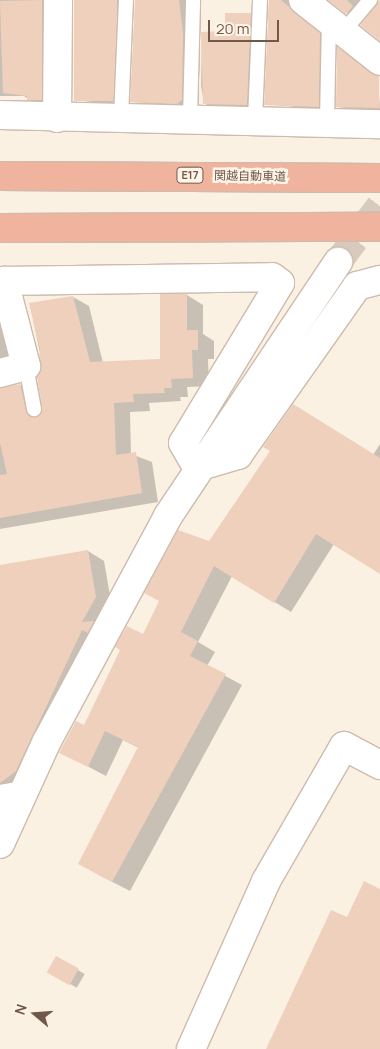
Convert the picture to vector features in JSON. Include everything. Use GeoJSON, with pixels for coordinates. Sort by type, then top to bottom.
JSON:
{"type":"FeatureCollection","features":[{"type":"Feature","properties":{"kind":"highway","name":"関越自動車道"},"geometry":{"type":"LineString","coordinates":[[0,176],[380,178]]}},
{"type":"Feature","properties":{"kind":"highway"},"geometry":{"type":"LineString","coordinates":[[0,228],[380,227]]}},
{"type":"Feature","properties":{"kind":"street"},"geometry":{"type":"LineString","coordinates":[[57,118],[58,0]]}},
{"type":"Feature","properties":{"kind":"street"},"geometry":{"type":"LineString","coordinates":[[303,0],[380,61]]}},
{"type":"Feature","properties":{"kind":"street"},"geometry":{"type":"LineString","coordinates":[[0,115],[57,118],[190,118],[380,124]]}},
{"type":"Feature","properties":{"kind":"street"},"geometry":{"type":"LineString","coordinates":[[0,844],[11,797],[47,741],[197,467],[338,262]]}},
{"type":"Feature","properties":{"kind":"street"},"geometry":{"type":"LineString","coordinates":[[0,373],[26,366],[2,281],[272,277],[280,283],[183,443],[197,467]]}},
{"type":"Feature","properties":{"kind":"street"},"geometry":{"type":"LineString","coordinates":[[197,467],[238,455],[356,286],[380,280]]}},
{"type":"Feature","properties":{"kind":"street"},"geometry":{"type":"LineString","coordinates":[[191,1049],[266,881],[344,746],[380,765]]}},
{"type":"Feature","properties":{"kind":"lane"},"geometry":{"type":"LineString","coordinates":[[121,118],[126,0]]}},
{"type":"Feature","properties":{"kind":"lane"},"geometry":{"type":"LineString","coordinates":[[190,118],[193,0]]}},
{"type":"Feature","properties":{"kind":"lane"},"geometry":{"type":"LineString","coordinates":[[255,120],[260,0]]}},
{"type":"Feature","properties":{"kind":"lane"},"geometry":{"type":"LineString","coordinates":[[327,122],[336,26],[370,0]]}},
{"type":"Feature","properties":{"kind":"lane"},"geometry":{"type":"LineString","coordinates":[[26,366],[34,409]]}},
{"type":"Feature","properties":{"kind":"building"},"geometry":{"type":"Polygon","coordinates":[[[42,0],[42,100],[27,100],[27,96],[3,93],[0,1],[42,0]]]}},
{"type":"Feature","properties":{"kind":"building"},"geometry":{"type":"Polygon","coordinates":[[[74,0],[117,0],[117,101],[74,101],[74,0]]]}},
{"type":"Feature","properties":{"kind":"building"},"geometry":{"type":"Polygon","coordinates":[[[135,0],[179,0],[183,33],[182,100],[177,104],[130,102],[135,0]]]}},
{"type":"Feature","properties":{"kind":"building"},"geometry":{"type":"Polygon","coordinates":[[[269,0],[281,0],[320,33],[319,107],[264,105],[269,0]]]}},
{"type":"Feature","properties":{"kind":"building"},"geometry":{"type":"Polygon","coordinates":[[[328,0],[347,0],[353,6],[346,14],[328,0]]]}},
{"type":"Feature","properties":{"kind":"building"},"geometry":{"type":"Polygon","coordinates":[[[380,0],[380,41],[360,25],[380,0]]]}},
{"type":"Feature","properties":{"kind":"building"},"geometry":{"type":"Polygon","coordinates":[[[225,13],[251,13],[247,105],[203,104],[201,32],[225,31],[225,13]]]}},
{"type":"Feature","properties":{"kind":"building"},"geometry":{"type":"Polygon","coordinates":[[[337,47],[379,76],[379,108],[336,107],[337,47]]]}},
{"type":"Feature","properties":{"kind":"building"},"geometry":{"type":"Polygon","coordinates":[[[160,294],[187,294],[187,330],[198,330],[198,350],[192,350],[193,378],[171,379],[172,388],[164,388],[165,393],[133,394],[134,402],[114,403],[116,455],[136,452],[142,493],[0,518],[0,475],[7,474],[0,443],[0,388],[20,384],[27,414],[36,417],[42,411],[37,377],[40,350],[29,303],[73,296],[90,362],[160,359],[160,294]]]}},
{"type":"Feature","properties":{"kind":"building"},"geometry":{"type":"Polygon","coordinates":[[[293,404],[380,458],[380,574],[316,534],[274,603],[214,566],[181,632],[198,641],[190,656],[226,674],[112,882],[78,864],[138,747],[105,731],[88,767],[59,753],[76,721],[84,725],[120,650],[115,647],[127,626],[143,634],[159,601],[144,593],[178,530],[209,541],[270,451],[263,447],[293,404]]]}},
{"type":"Feature","properties":{"kind":"building"},"geometry":{"type":"Polygon","coordinates":[[[88,550],[96,597],[82,622],[94,621],[88,633],[82,630],[16,771],[0,783],[0,565],[88,550]]]}},
{"type":"Feature","properties":{"kind":"building"},"geometry":{"type":"Polygon","coordinates":[[[364,881],[380,889],[380,1049],[266,1049],[331,910],[347,917],[364,881]]]}},
{"type":"Feature","properties":{"kind":"building"},"geometry":{"type":"Polygon","coordinates":[[[56,956],[79,969],[70,985],[47,973],[56,956]]]}},
{"type":"Feature","properties":{"kind":"tunnel"},"geometry":{"type":"LineString","coordinates":[[338,262],[380,206]]}}]}
